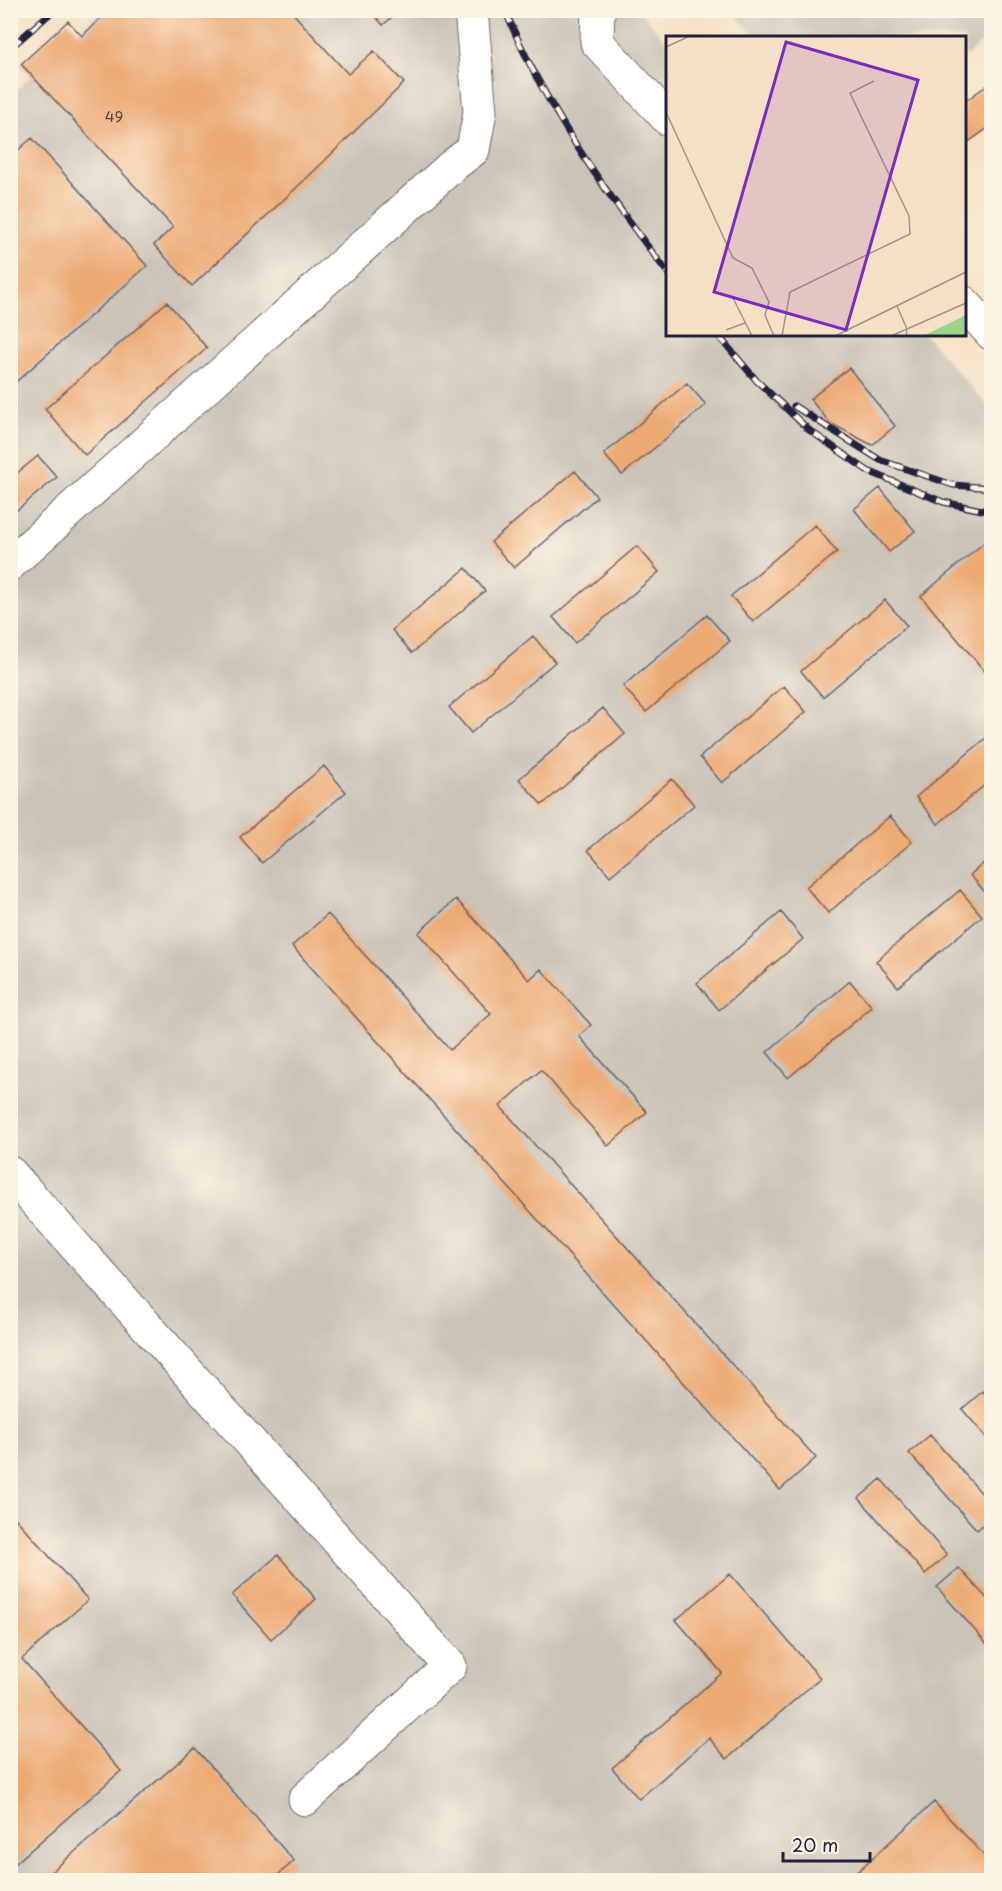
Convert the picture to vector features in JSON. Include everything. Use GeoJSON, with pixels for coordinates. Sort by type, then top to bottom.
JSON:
{"type":"FeatureCollection","features":[{"type":"Feature","properties":{"kind":"lane"},"geometry":{"type":"LineString","coordinates":[[10,564],[452,166],[473,150],[480,112],[471,10]]}},
{"type":"Feature","properties":{"kind":"lane"},"geometry":{"type":"LineString","coordinates":[[598,10],[597,42],[666,117]]}},
{"type":"Feature","properties":{"kind":"lane"},"geometry":{"type":"LineString","coordinates":[[966,305],[992,334]]}},
{"type":"Feature","properties":{"kind":"lane"},"geometry":{"type":"LineString","coordinates":[[10,1173],[450,1666],[305,1799]]}},
{"type":"Feature","properties":{"kind":"shaded area"},"geometry":{"type":"Polygon","coordinates":[[[101,11],[640,11],[666,41],[666,336],[926,336],[991,410],[991,1880],[11,1880],[11,95],[101,11]]]}},
{"type":"Feature","properties":{"kind":"shaded area"},"geometry":{"type":"Polygon","coordinates":[[[732,11],[991,11],[991,34],[966,56],[966,36],[754,36],[732,11]]]}},
{"type":"Feature","properties":{"kind":"building"},"geometry":{"type":"Polygon","coordinates":[[[109,10],[290,10],[348,74],[374,51],[404,83],[192,286],[154,245],[173,227],[21,64],[68,21],[82,36],[109,10]]]}},
{"type":"Feature","properties":{"kind":"building"},"geometry":{"type":"Polygon","coordinates":[[[370,10],[400,10],[383,25],[370,10]]]}},
{"type":"Feature","properties":{"kind":"building"},"geometry":{"type":"Polygon","coordinates":[[[992,82],[992,125],[966,144],[966,101],[992,82]]]}},
{"type":"Feature","properties":{"kind":"building"},"geometry":{"type":"Polygon","coordinates":[[[32,138],[147,266],[10,387],[10,157],[32,138]]]}},
{"type":"Feature","properties":{"kind":"building"},"geometry":{"type":"Polygon","coordinates":[[[167,302],[207,348],[85,455],[45,409],[167,302]]]}},
{"type":"Feature","properties":{"kind":"building"},"geometry":{"type":"Polygon","coordinates":[[[849,368],[895,426],[872,445],[830,423],[810,399],[849,368]]]}},
{"type":"Feature","properties":{"kind":"building"},"geometry":{"type":"Polygon","coordinates":[[[687,383],[706,405],[622,475],[604,454],[687,383]]]}},
{"type":"Feature","properties":{"kind":"building"},"geometry":{"type":"Polygon","coordinates":[[[38,456],[57,477],[10,516],[10,479],[38,456]]]}},
{"type":"Feature","properties":{"kind":"building"},"geometry":{"type":"Polygon","coordinates":[[[575,471],[597,497],[514,568],[491,542],[575,471]]]}},
{"type":"Feature","properties":{"kind":"building"},"geometry":{"type":"Polygon","coordinates":[[[880,488],[915,531],[889,552],[854,509],[880,488]]]}},
{"type":"Feature","properties":{"kind":"building"},"geometry":{"type":"Polygon","coordinates":[[[815,525],[837,552],[753,622],[731,596],[815,525]]]}},
{"type":"Feature","properties":{"kind":"building"},"geometry":{"type":"Polygon","coordinates":[[[992,536],[992,680],[921,596],[992,536]]]}},
{"type":"Feature","properties":{"kind":"building"},"geometry":{"type":"Polygon","coordinates":[[[637,546],[659,572],[575,643],[553,617],[637,546]]]}},
{"type":"Feature","properties":{"kind":"building"},"geometry":{"type":"Polygon","coordinates":[[[466,568],[485,591],[412,653],[392,630],[466,568]]]}},
{"type":"Feature","properties":{"kind":"building"},"geometry":{"type":"Polygon","coordinates":[[[885,600],[907,626],[823,697],[801,671],[885,600]]]}},
{"type":"Feature","properties":{"kind":"building"},"geometry":{"type":"Polygon","coordinates":[[[707,615],[730,641],[646,712],[623,686],[707,615]]]}},
{"type":"Feature","properties":{"kind":"building"},"geometry":{"type":"Polygon","coordinates":[[[533,636],[555,662],[471,733],[449,707],[533,636]]]}},
{"type":"Feature","properties":{"kind":"building"},"geometry":{"type":"Polygon","coordinates":[[[784,686],[806,712],[722,783],[700,757],[784,686]]]}},
{"type":"Feature","properties":{"kind":"building"},"geometry":{"type":"Polygon","coordinates":[[[603,708],[625,734],[542,805],[519,779],[603,708]]]}},
{"type":"Feature","properties":{"kind":"building"},"geometry":{"type":"Polygon","coordinates":[[[992,733],[992,779],[938,824],[916,797],[992,733]]]}},
{"type":"Feature","properties":{"kind":"building"},"geometry":{"type":"Polygon","coordinates":[[[324,766],[346,792],[262,863],[240,837],[324,766]]]}},
{"type":"Feature","properties":{"kind":"building"},"geometry":{"type":"Polygon","coordinates":[[[672,779],[694,805],[610,876],[588,850],[672,779]]]}},
{"type":"Feature","properties":{"kind":"building"},"geometry":{"type":"Polygon","coordinates":[[[890,816],[912,842],[828,913],[806,887],[890,816]]]}},
{"type":"Feature","properties":{"kind":"building"},"geometry":{"type":"Polygon","coordinates":[[[992,856],[992,900],[970,875],[992,856]]]}},
{"type":"Feature","properties":{"kind":"building"},"geometry":{"type":"Polygon","coordinates":[[[960,890],[982,916],[898,987],[876,961],[960,890]]]}},
{"type":"Feature","properties":{"kind":"building"},"geometry":{"type":"Polygon","coordinates":[[[456,899],[529,980],[541,969],[591,1025],[579,1036],[647,1112],[608,1146],[541,1070],[500,1106],[816,1458],[780,1490],[292,946],[328,914],[450,1050],[491,1014],[418,933],[456,899]]]}},
{"type":"Feature","properties":{"kind":"building"},"geometry":{"type":"Polygon","coordinates":[[[781,912],[803,939],[719,1010],[697,983],[781,912]]]}},
{"type":"Feature","properties":{"kind":"building"},"geometry":{"type":"Polygon","coordinates":[[[850,981],[872,1007],[788,1078],[767,1052],[850,981]]]}},
{"type":"Feature","properties":{"kind":"building"},"geometry":{"type":"Polygon","coordinates":[[[983,1391],[992,1401],[992,1444],[962,1409],[983,1391]]]}},
{"type":"Feature","properties":{"kind":"building"},"geometry":{"type":"Polygon","coordinates":[[[930,1435],[992,1505],[992,1517],[977,1530],[909,1453],[930,1435]]]}},
{"type":"Feature","properties":{"kind":"building"},"geometry":{"type":"Polygon","coordinates":[[[881,1479],[947,1555],[925,1574],[859,1498],[881,1479]]]}},
{"type":"Feature","properties":{"kind":"building"},"geometry":{"type":"Polygon","coordinates":[[[10,1512],[88,1600],[22,1659],[121,1771],[10,1868],[10,1512]]]}},
{"type":"Feature","properties":{"kind":"building"},"geometry":{"type":"Polygon","coordinates":[[[278,1555],[316,1599],[271,1639],[232,1595],[278,1555]]]}},
{"type":"Feature","properties":{"kind":"building"},"geometry":{"type":"Polygon","coordinates":[[[959,1568],[992,1604],[992,1650],[937,1587],[959,1568]]]}},
{"type":"Feature","properties":{"kind":"building"},"geometry":{"type":"Polygon","coordinates":[[[730,1574],[820,1678],[727,1759],[709,1738],[639,1799],[612,1768],[722,1673],[676,1620],[730,1574]]]}},
{"type":"Feature","properties":{"kind":"building"},"geometry":{"type":"Polygon","coordinates":[[[195,1748],[294,1861],[272,1880],[42,1880],[195,1748]]]}},
{"type":"Feature","properties":{"kind":"building"},"geometry":{"type":"Polygon","coordinates":[[[934,1802],[992,1864],[992,1880],[848,1880],[934,1802]]]}},
{"type":"Feature","properties":{"kind":"railway"},"geometry":{"type":"LineString","coordinates":[[10,48],[54,10]]}},
{"type":"Feature","properties":{"kind":"railway"},"geometry":{"type":"LineString","coordinates":[[505,10],[557,115],[599,179],[666,270]]}},
{"type":"Feature","properties":{"kind":"railway"},"geometry":{"type":"LineString","coordinates":[[719,336],[757,381],[809,430],[868,471],[943,502],[992,512]]}},
{"type":"Feature","properties":{"kind":"railway"},"geometry":{"type":"LineString","coordinates":[[794,406],[880,460],[953,485],[992,488]]}}]}
